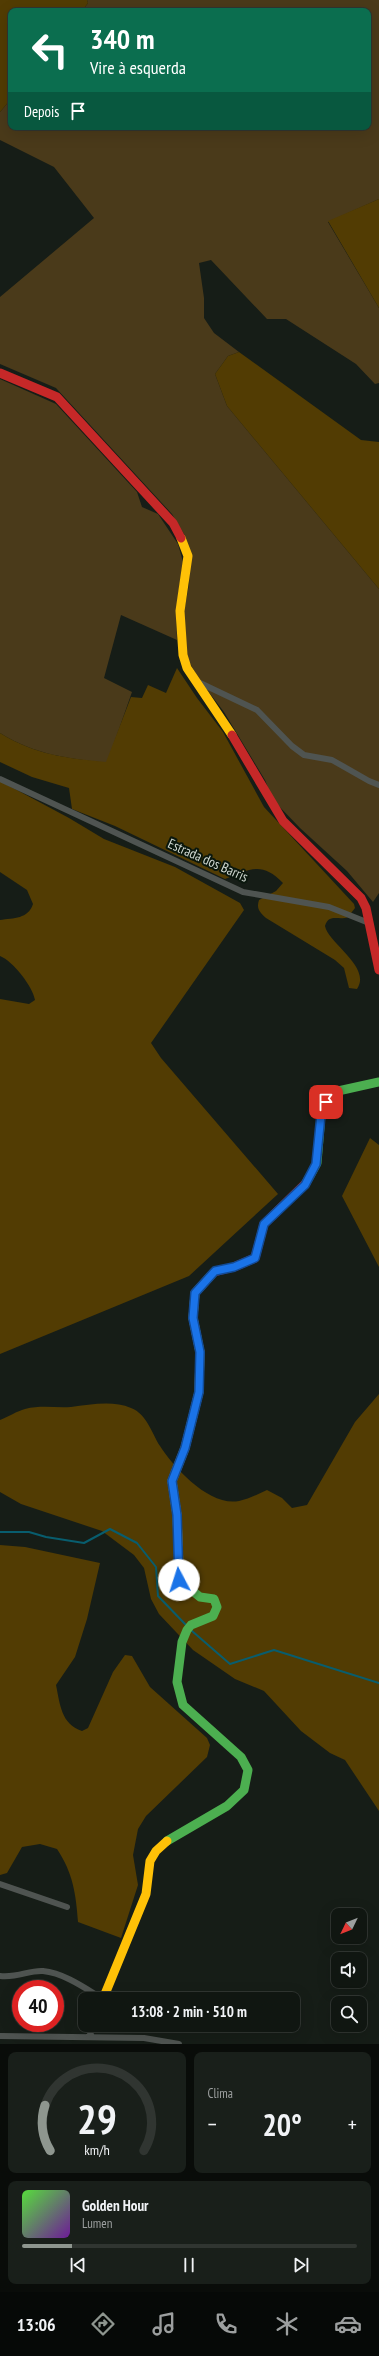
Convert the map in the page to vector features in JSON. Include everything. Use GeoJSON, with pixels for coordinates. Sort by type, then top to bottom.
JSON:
{"type":"FeatureCollection","features":[{"type":"Feature","properties":{"kind":"street"},"geometry":{"type":"LineString","coordinates":[[0,373],[58,397],[173,523],[188,556],[181,617],[183,655],[194,680],[226,727],[283,822],[361,898],[366,908],[379,970]]}},
{"type":"Feature","properties":{"kind":"street"},"geometry":{"type":"LineString","coordinates":[[194,680],[256,710],[292,746],[304,755],[332,760],[379,785]]}},
{"type":"Feature","properties":{"kind":"street","name":"Estrada dos Barris"},"geometry":{"type":"LineString","coordinates":[[0,779],[243,892],[329,908],[369,923]]}},
{"type":"Feature","properties":{"kind":"street"},"geometry":{"type":"LineString","coordinates":[[106,1992],[146,1894],[150,1861],[166,1841],[194,1826],[233,1800],[244,1790],[248,1770],[241,1757],[183,1705],[177,1682],[182,1642],[187,1630],[191,1625],[213,1616],[217,1607],[214,1599],[200,1597],[179,1580],[177,1565],[177,1515],[172,1481],[185,1448],[199,1392],[200,1352],[193,1318],[195,1293],[215,1271],[234,1267],[255,1258],[264,1224],[305,1185],[316,1164],[321,1115],[326,1102],[338,1091],[379,1082]]}},
{"type":"Feature","properties":{"kind":"street"},"geometry":{"type":"LineString","coordinates":[[0,1884],[67,1907]]}},
{"type":"Feature","properties":{"kind":"street"},"geometry":{"type":"LineString","coordinates":[[0,1976],[14,1977],[43,1971],[62,1976],[91,1992]]}},
{"type":"Feature","properties":{"kind":"street"},"geometry":{"type":"LineString","coordinates":[[89,2037],[91,2032]]}},
{"type":"Feature","properties":{"kind":"street"},"geometry":{"type":"LineString","coordinates":[[0,2036],[144,2038],[179,2044]]}},
{"type":"Feature","properties":{"kind":"shaded area"},"geometry":{"type":"Polygon","coordinates":[[[0,0],[87,0],[88,3],[84,8],[8,8],[8,103],[0,112],[0,0]]]}},
{"type":"Feature","properties":{"kind":"shaded area"},"geometry":{"type":"Polygon","coordinates":[[[87,0],[379,0],[379,199],[328,222],[379,308],[379,383],[375,384],[356,364],[286,319],[267,319],[211,260],[199,263],[204,298],[204,318],[214,333],[239,352],[228,356],[215,374],[227,406],[379,589],[379,893],[373,902],[347,871],[300,828],[273,800],[265,780],[224,712],[198,678],[187,658],[184,612],[189,584],[190,560],[184,534],[172,514],[56,388],[0,364],[0,297],[94,218],[54,167],[0,140],[0,112],[8,103],[8,130],[371,130],[371,8],[84,8],[88,3],[87,0]]]}},
{"type":"Feature","properties":{"kind":"shaded area"},"geometry":{"type":"Polygon","coordinates":[[[379,199],[379,308],[328,221],[379,199]]]}},
{"type":"Feature","properties":{"kind":"shaded area"},"geometry":{"type":"Polygon","coordinates":[[[239,352],[361,440],[379,442],[379,589],[227,406],[215,374],[228,356],[239,352]]]}},
{"type":"Feature","properties":{"kind":"shaded area"},"geometry":{"type":"Polygon","coordinates":[[[0,379],[56,404],[137,492],[142,507],[158,514],[178,544],[183,562],[176,611],[177,640],[121,615],[104,678],[132,692],[107,763],[65,757],[39,751],[0,733],[0,379]]]}},
{"type":"Feature","properties":{"kind":"shaded area"},"geometry":{"type":"Polygon","coordinates":[[[177,668],[197,698],[223,732],[264,807],[354,904],[355,908],[348,917],[332,918],[325,926],[333,940],[348,956],[359,972],[360,981],[357,989],[349,988],[344,968],[335,960],[266,918],[260,912],[258,908],[259,900],[276,891],[283,883],[276,876],[262,869],[256,869],[242,872],[225,879],[115,826],[72,809],[69,788],[32,777],[0,762],[0,733],[39,751],[64,757],[106,762],[131,697],[142,698],[148,685],[166,693],[177,668]]]}},
{"type":"Feature","properties":{"kind":"shaded area"},"geometry":{"type":"Polygon","coordinates":[[[0,781],[69,818],[104,839],[175,867],[240,903],[244,910],[151,1043],[161,1058],[278,1194],[189,1276],[0,1354],[0,999],[29,1004],[35,1000],[31,988],[22,975],[11,963],[0,956],[0,920],[20,917],[28,913],[33,904],[27,890],[0,872],[0,781]]]}},
{"type":"Feature","properties":{"kind":"shaded area"},"geometry":{"type":"Polygon","coordinates":[[[370,1138],[379,1145],[379,1267],[342,1196],[370,1138]]]}},
{"type":"Feature","properties":{"kind":"shaded area"},"geometry":{"type":"Polygon","coordinates":[[[379,1394],[379,1811],[345,1760],[330,1753],[301,1731],[264,1691],[235,1679],[193,1650],[159,1614],[151,1599],[144,1568],[134,1555],[102,1531],[21,1504],[0,1492],[0,1420],[19,1411],[31,1408],[116,1404],[131,1408],[137,1411],[145,1419],[160,1446],[174,1465],[205,1492],[216,1498],[228,1501],[239,1501],[250,1498],[267,1490],[282,1498],[292,1508],[307,1505],[355,1422],[379,1394]]]}},
{"type":"Feature","properties":{"kind":"shaded area"},"geometry":{"type":"Polygon","coordinates":[[[0,1545],[25,1547],[100,1563],[87,1619],[75,1657],[56,1685],[60,1706],[70,1724],[82,1731],[88,1728],[113,1672],[125,1655],[132,1656],[150,1687],[207,1738],[210,1745],[207,1757],[146,1816],[138,1829],[133,1855],[138,1885],[121,1938],[78,1922],[73,1884],[67,1867],[57,1849],[40,1844],[22,1847],[7,1873],[0,1875],[0,1545]]]}},
{"type":"Feature","properties":{"kind":"waterway"},"geometry":{"type":"LineString","coordinates":[[0,1532],[29,1532],[46,1537],[84,1543],[110,1529],[137,1543],[156,1567],[158,1596],[186,1625]]}},
{"type":"Feature","properties":{"kind":"waterway"},"geometry":{"type":"LineString","coordinates":[[192,1631],[230,1664],[274,1650],[379,1683]]}},
{"type":"Feature","properties":{"kind":"traffic: fast"},"geometry":{"type":"LineString","coordinates":[[306,1183],[317,1163],[321,1115],[326,1102],[338,1091],[379,1082]]}},
{"type":"Feature","properties":{"kind":"traffic: fast"},"geometry":{"type":"LineString","coordinates":[[167,1841],[227,1806],[244,1790],[248,1770],[241,1757],[183,1705],[177,1682],[182,1642],[191,1625],[213,1616],[217,1607],[214,1599],[200,1597],[179,1580],[179,1567]]}},
{"type":"Feature","properties":{"kind":"traffic: slow"},"geometry":{"type":"LineString","coordinates":[[181,538],[188,556],[180,611],[183,655],[187,668],[232,735]]}},
{"type":"Feature","properties":{"kind":"traffic: slow"},"geometry":{"type":"LineString","coordinates":[[179,1567],[177,1515],[172,1481],[185,1448],[199,1392],[200,1352],[193,1318],[195,1293],[214,1272]]}},
{"type":"Feature","properties":{"kind":"traffic: slow"},"geometry":{"type":"LineString","coordinates":[[106,1992],[146,1894],[150,1861],[156,1851],[167,1841]]}},
{"type":"Feature","properties":{"kind":"traffic: jam"},"geometry":{"type":"LineString","coordinates":[[0,373],[57,397],[173,523],[181,538]]}},
{"type":"Feature","properties":{"kind":"traffic: jam"},"geometry":{"type":"LineString","coordinates":[[232,735],[283,821],[361,898],[366,908],[379,970]]}},
{"type":"Feature","properties":{"kind":"traffic: jam"},"geometry":{"type":"LineString","coordinates":[[214,1272],[234,1267],[255,1258],[264,1224],[306,1183]]}},
{"type":"Feature","properties":{"kind":"route"},"geometry":{"type":"LineString","coordinates":[[179,1580],[177,1565],[179,1543],[172,1481],[185,1448],[199,1392],[200,1352],[193,1318],[195,1293],[215,1271],[234,1267],[255,1258],[264,1224],[282,1205],[305,1185],[316,1164],[321,1115],[326,1102]]}}]}
